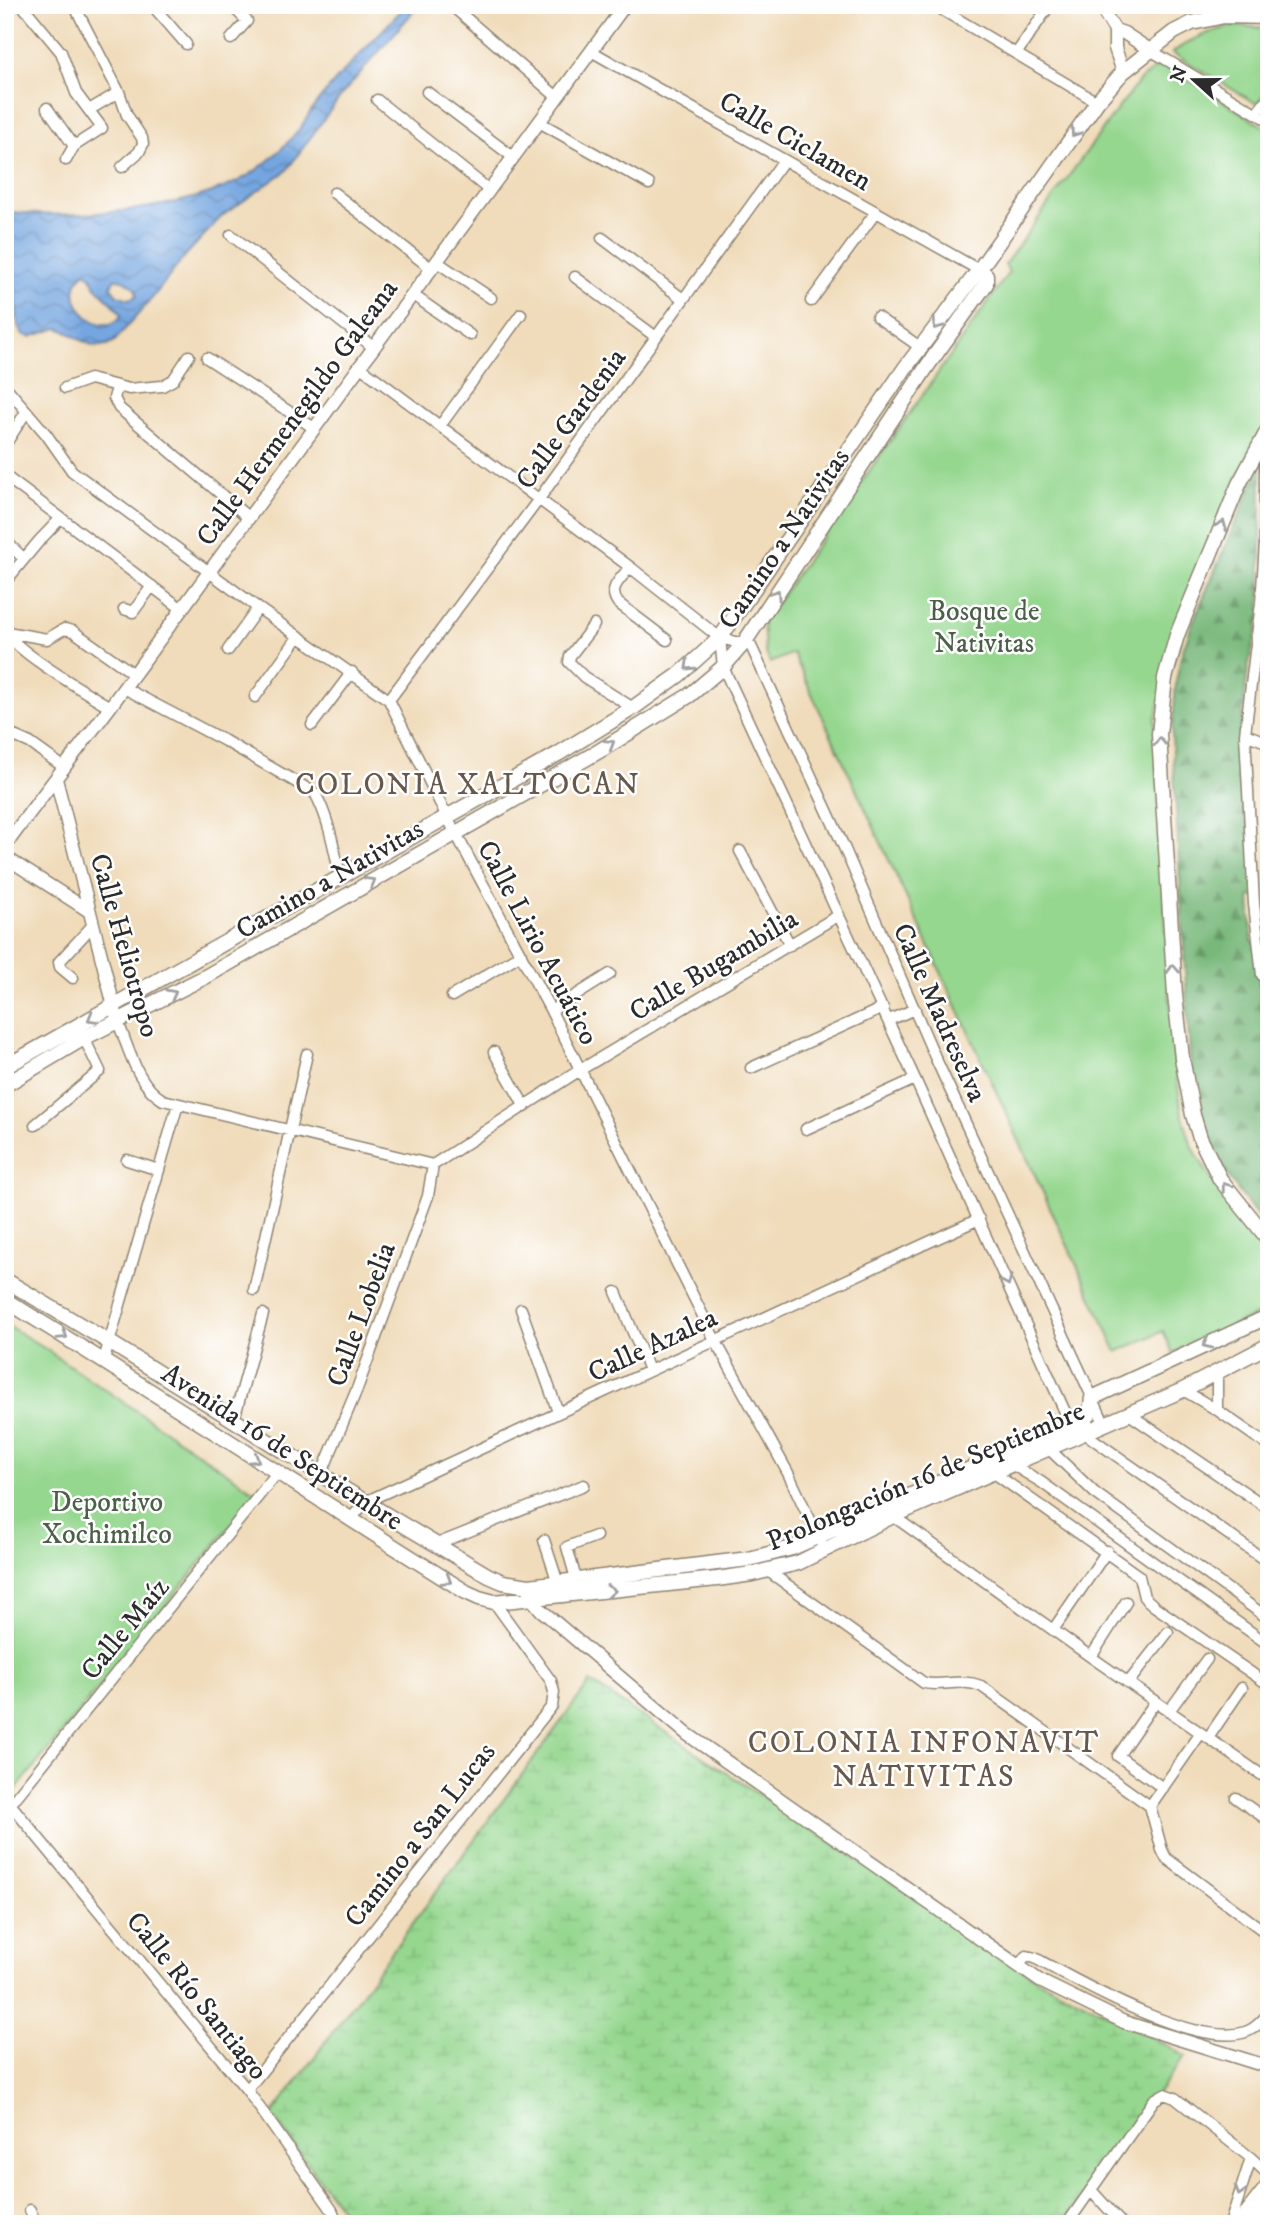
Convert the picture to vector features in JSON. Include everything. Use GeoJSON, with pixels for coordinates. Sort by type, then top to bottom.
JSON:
{"type":"FeatureCollection","features":[{"type":"Feature","properties":{"kind":"main road","name":"Camino a Nativitas"},"geometry":{"type":"LineString","coordinates":[[5,1067],[558,754],[633,708],[679,675],[719,638],[920,347],[979,270],[1097,102],[1123,72],[1174,32],[1205,19],[1246,15],[1269,18]]}},
{"type":"Feature","properties":{"kind":"main road","name":"Camino a Nativitas"},"geometry":{"type":"LineString","coordinates":[[5,1085],[84,1038],[205,977],[456,834],[690,695],[723,667],[744,643],[928,365],[986,284],[986,275],[979,270]]}},
{"type":"Feature","properties":{"kind":"main road"},"geometry":{"type":"LineString","coordinates":[[1267,431],[1239,484],[1177,635],[1164,678],[1159,734],[1175,995],[1182,1058],[1193,1115],[1200,1138],[1220,1179],[1269,1240]]}},
{"type":"Feature","properties":{"kind":"main road","name":"Avenida 16 de Septiembre"},"geometry":{"type":"LineString","coordinates":[[5,1280],[489,1576],[541,1590]]}},
{"type":"Feature","properties":{"kind":"main road"},"geometry":{"type":"LineString","coordinates":[[7,1301],[19,1288]]}},
{"type":"Feature","properties":{"kind":"main road","name":"Avenida 16 de Septiembre"},"geometry":{"type":"LineString","coordinates":[[7,1301],[104,1360],[466,1592],[494,1602],[541,1590]]}},
{"type":"Feature","properties":{"kind":"main road"},"geometry":{"type":"LineString","coordinates":[[1092,1398],[1269,1316]]}},
{"type":"Feature","properties":{"kind":"main road","name":"Prolongación 16 de Septiembre"},"geometry":{"type":"LineString","coordinates":[[541,1590],[576,1579],[764,1556],[821,1544],[894,1516],[1105,1425],[1183,1390],[1269,1345]]}},
{"type":"Feature","properties":{"kind":"main road","name":"Prolongación 16 de Septiembre"},"geometry":{"type":"LineString","coordinates":[[541,1590],[697,1581],[768,1571],[797,1563],[821,1544],[1087,1417],[1092,1398]]}},
{"type":"Feature","properties":{"kind":"street"},"geometry":{"type":"LineString","coordinates":[[22,5],[61,52],[76,93],[102,128],[74,146],[66,160]]}},
{"type":"Feature","properties":{"kind":"street"},"geometry":{"type":"LineString","coordinates":[[74,5],[143,144],[139,152],[122,166]]}},
{"type":"Feature","properties":{"kind":"street"},"geometry":{"type":"LineString","coordinates":[[152,5],[186,44]]}},
{"type":"Feature","properties":{"kind":"street"},"geometry":{"type":"LineString","coordinates":[[231,5],[247,21],[231,39]]}},
{"type":"Feature","properties":{"kind":"street"},"geometry":{"type":"LineString","coordinates":[[451,5],[557,97]]}},
{"type":"Feature","properties":{"kind":"street"},"geometry":{"type":"LineString","coordinates":[[934,5],[1097,102]]}},
{"type":"Feature","properties":{"kind":"street"},"geometry":{"type":"LineString","coordinates":[[1099,5],[1115,30],[1115,48],[1123,72]]}},
{"type":"Feature","properties":{"kind":"street","name":"Calle Hermenegildo Galeana"},"geometry":{"type":"LineString","coordinates":[[5,846],[435,266],[620,7]]}},
{"type":"Feature","properties":{"kind":"street"},"geometry":{"type":"LineString","coordinates":[[1016,54],[1047,9]]}},
{"type":"Feature","properties":{"kind":"street"},"geometry":{"type":"LineString","coordinates":[[1115,30],[1269,121]]}},
{"type":"Feature","properties":{"kind":"street","name":"Calle Ciclamen"},"geometry":{"type":"LineString","coordinates":[[591,51],[979,270]]}},
{"type":"Feature","properties":{"kind":"street"},"geometry":{"type":"LineString","coordinates":[[89,110],[119,92]]}},
{"type":"Feature","properties":{"kind":"street"},"geometry":{"type":"LineString","coordinates":[[427,92],[513,157]]}},
{"type":"Feature","properties":{"kind":"street"},"geometry":{"type":"LineString","coordinates":[[1257,113],[1269,97]]}},
{"type":"Feature","properties":{"kind":"street"},"geometry":{"type":"LineString","coordinates":[[377,100],[489,190]]}},
{"type":"Feature","properties":{"kind":"street"},"geometry":{"type":"LineString","coordinates":[[47,108],[74,146]]}},
{"type":"Feature","properties":{"kind":"street"},"geometry":{"type":"LineString","coordinates":[[539,122],[649,184]]}},
{"type":"Feature","properties":{"kind":"street","name":"Calle Gardenia"},"geometry":{"type":"LineString","coordinates":[[389,700],[539,499],[784,160]]}},
{"type":"Feature","properties":{"kind":"street"},"geometry":{"type":"LineString","coordinates":[[334,193],[435,266],[491,299]]}},
{"type":"Feature","properties":{"kind":"street"},"geometry":{"type":"LineString","coordinates":[[811,301],[876,212]]}},
{"type":"Feature","properties":{"kind":"street"},"geometry":{"type":"LineString","coordinates":[[231,235],[373,347]]}},
{"type":"Feature","properties":{"kind":"street"},"geometry":{"type":"LineString","coordinates":[[602,237],[683,299]]}},
{"type":"Feature","properties":{"kind":"street"},"geometry":{"type":"LineString","coordinates":[[575,277],[656,337]]}},
{"type":"Feature","properties":{"kind":"street"},"geometry":{"type":"LineString","coordinates":[[413,295],[470,335]]}},
{"type":"Feature","properties":{"kind":"street"},"geometry":{"type":"LineString","coordinates":[[440,426],[521,314]]}},
{"type":"Feature","properties":{"kind":"street"},"geometry":{"type":"LineString","coordinates":[[877,317],[920,347]]}},
{"type":"Feature","properties":{"kind":"street"},"geometry":{"type":"LineString","coordinates":[[65,388],[90,379],[117,388],[162,386],[173,380],[189,356]]}},
{"type":"Feature","properties":{"kind":"street"},"geometry":{"type":"LineString","coordinates":[[207,358],[314,428]]}},
{"type":"Feature","properties":{"kind":"street"},"geometry":{"type":"LineString","coordinates":[[359,366],[630,567],[719,638],[744,643]]}},
{"type":"Feature","properties":{"kind":"street","name":"Calle Lirio Acuático"},"geometry":{"type":"LineString","coordinates":[[5,386],[46,434],[72,471],[258,608],[389,700],[447,817],[551,1011],[715,1340],[788,1474],[821,1544]]}},
{"type":"Feature","properties":{"kind":"street"},"geometry":{"type":"LineString","coordinates":[[117,388],[114,398],[120,408],[249,518]]}},
{"type":"Feature","properties":{"kind":"street"},"geometry":{"type":"LineString","coordinates":[[5,445],[26,412]]}},
{"type":"Feature","properties":{"kind":"street"},"geometry":{"type":"LineString","coordinates":[[1262,975],[1254,904],[1245,734],[1264,567],[1267,431]]}},
{"type":"Feature","properties":{"kind":"street"},"geometry":{"type":"LineString","coordinates":[[5,476],[181,609]]}},
{"type":"Feature","properties":{"kind":"street"},"geometry":{"type":"LineString","coordinates":[[6,580],[60,519]]}},
{"type":"Feature","properties":{"kind":"street"},"geometry":{"type":"LineString","coordinates":[[8,542],[24,559]]}},
{"type":"Feature","properties":{"kind":"street"},"geometry":{"type":"LineString","coordinates":[[630,567],[614,588],[614,597],[618,603],[667,640]]}},
{"type":"Feature","properties":{"kind":"street"},"geometry":{"type":"LineString","coordinates":[[124,608],[133,612],[152,586]]}},
{"type":"Feature","properties":{"kind":"street"},"geometry":{"type":"LineString","coordinates":[[228,650],[258,608]]}},
{"type":"Feature","properties":{"kind":"street"},"geometry":{"type":"LineString","coordinates":[[594,625],[570,656],[569,662],[584,677],[633,708]]}},
{"type":"Feature","properties":{"kind":"street"},"geometry":{"type":"LineString","coordinates":[[6,631],[47,639],[64,629],[73,631],[134,674]]}},
{"type":"Feature","properties":{"kind":"street"},"geometry":{"type":"LineString","coordinates":[[6,631],[17,645],[110,707]]}},
{"type":"Feature","properties":{"kind":"street"},"geometry":{"type":"LineString","coordinates":[[255,698],[299,636]]}},
{"type":"Feature","properties":{"kind":"street","name":"Calle Madreselva"},"geometry":{"type":"LineString","coordinates":[[719,638],[723,667],[883,1008],[1070,1423]]}},
{"type":"Feature","properties":{"kind":"street","name":"Calle Madreselva"},"geometry":{"type":"LineString","coordinates":[[744,643],[751,646],[843,845],[1105,1425]]}},
{"type":"Feature","properties":{"kind":"street"},"geometry":{"type":"LineString","coordinates":[[312,725],[352,672]]}},
{"type":"Feature","properties":{"kind":"street"},"geometry":{"type":"LineString","coordinates":[[124,688],[225,741],[315,793],[333,842],[340,877]]}},
{"type":"Feature","properties":{"kind":"street"},"geometry":{"type":"LineString","coordinates":[[5,732],[30,743],[65,768]]}},
{"type":"Feature","properties":{"kind":"street"},"geometry":{"type":"LineString","coordinates":[[1245,734],[1269,743]]}},
{"type":"Feature","properties":{"kind":"street","name":"Calle Heliotropo"},"geometry":{"type":"LineString","coordinates":[[55,779],[118,1022],[140,1076],[152,1094],[178,1104],[433,1166]]}},
{"type":"Feature","properties":{"kind":"street"},"geometry":{"type":"LineString","coordinates":[[740,851],[790,945]]}},
{"type":"Feature","properties":{"kind":"street"},"geometry":{"type":"LineString","coordinates":[[5,857],[89,911]]}},
{"type":"Feature","properties":{"kind":"street","name":"Calle Bugambilia"},"geometry":{"type":"LineString","coordinates":[[433,1166],[580,1070],[839,915]]}},
{"type":"Feature","properties":{"kind":"street"},"geometry":{"type":"LineString","coordinates":[[73,978],[60,967],[59,962],[93,925]]}},
{"type":"Feature","properties":{"kind":"street"},"geometry":{"type":"LineString","coordinates":[[452,996],[520,954]]}},
{"type":"Feature","properties":{"kind":"street"},"geometry":{"type":"LineString","coordinates":[[551,1011],[610,974]]}},
{"type":"Feature","properties":{"kind":"street"},"geometry":{"type":"LineString","coordinates":[[751,1068],[883,1008]]}},
{"type":"Feature","properties":{"kind":"street"},"geometry":{"type":"LineString","coordinates":[[888,1020],[915,1009]]}},
{"type":"Feature","properties":{"kind":"street"},"geometry":{"type":"LineString","coordinates":[[35,1125],[100,1071],[84,1038]]}},
{"type":"Feature","properties":{"kind":"street"},"geometry":{"type":"LineString","coordinates":[[494,1052],[525,1107]]}},
{"type":"Feature","properties":{"kind":"street"},"geometry":{"type":"LineString","coordinates":[[254,1290],[307,1054]]}},
{"type":"Feature","properties":{"kind":"street"},"geometry":{"type":"LineString","coordinates":[[806,1129],[915,1079]]}},
{"type":"Feature","properties":{"kind":"street"},"geometry":{"type":"LineString","coordinates":[[104,1360],[178,1104]]}},
{"type":"Feature","properties":{"kind":"street"},"geometry":{"type":"LineString","coordinates":[[127,1160],[159,1170]]}},
{"type":"Feature","properties":{"kind":"street","name":"Calle Lobelia"},"geometry":{"type":"LineString","coordinates":[[321,1475],[357,1389],[428,1196],[433,1166]]}},
{"type":"Feature","properties":{"kind":"street","name":"Calle Azalea"},"geometry":{"type":"LineString","coordinates":[[351,1519],[365,1502],[979,1219]]}},
{"type":"Feature","properties":{"kind":"street"},"geometry":{"type":"LineString","coordinates":[[616,1293],[649,1370]]}},
{"type":"Feature","properties":{"kind":"street"},"geometry":{"type":"LineString","coordinates":[[521,1309],[558,1412]]}},
{"type":"Feature","properties":{"kind":"street"},"geometry":{"type":"LineString","coordinates":[[234,1419],[263,1314]]}},
{"type":"Feature","properties":{"kind":"street"},"geometry":{"type":"LineString","coordinates":[[1217,1372],[1217,1410]]}},
{"type":"Feature","properties":{"kind":"street"},"geometry":{"type":"LineString","coordinates":[[1183,1390],[1269,1446]]}},
{"type":"Feature","properties":{"kind":"street"},"geometry":{"type":"LineString","coordinates":[[1129,1414],[1269,1509]]}},
{"type":"Feature","properties":{"kind":"street"},"geometry":{"type":"LineString","coordinates":[[1070,1423],[1269,1563]]}},
{"type":"Feature","properties":{"kind":"street"},"geometry":{"type":"LineString","coordinates":[[1048,1448],[1095,1493],[1269,1619]]}},
{"type":"Feature","properties":{"kind":"street"},"geometry":{"type":"LineString","coordinates":[[1013,1465],[1269,1646]]}},
{"type":"Feature","properties":{"kind":"street","name":"Calle Maíz"},"geometry":{"type":"LineString","coordinates":[[8,1808],[277,1473]]}},
{"type":"Feature","properties":{"kind":"street"},"geometry":{"type":"LineString","coordinates":[[994,1473],[1139,1576],[1144,1597],[1154,1606],[1269,1685]]}},
{"type":"Feature","properties":{"kind":"street"},"geometry":{"type":"LineString","coordinates":[[437,1544],[584,1485]]}},
{"type":"Feature","properties":{"kind":"street"},"geometry":{"type":"LineString","coordinates":[[894,1516],[1269,1780]]}},
{"type":"Feature","properties":{"kind":"street"},"geometry":{"type":"LineString","coordinates":[[576,1579],[567,1547],[596,1536]]}},
{"type":"Feature","properties":{"kind":"street"},"geometry":{"type":"LineString","coordinates":[[544,1539],[541,1610],[687,1734],[1040,1981],[1124,2022],[1269,2067]]}},
{"type":"Feature","properties":{"kind":"street"},"geometry":{"type":"LineString","coordinates":[[1054,1630],[1107,1551]]}},
{"type":"Feature","properties":{"kind":"street"},"geometry":{"type":"LineString","coordinates":[[768,1571],[923,1683],[931,1685],[970,1682],[981,1686],[1150,1806],[1166,1858],[1269,1935]]}},
{"type":"Feature","properties":{"kind":"street"},"geometry":{"type":"LineString","coordinates":[[1091,1657],[1126,1601]]}},
{"type":"Feature","properties":{"kind":"street","name":"Camino a San Lucas"},"geometry":{"type":"LineString","coordinates":[[247,2090],[552,1706],[554,1692],[551,1681],[494,1602]]}},
{"type":"Feature","properties":{"kind":"street"},"geometry":{"type":"LineString","coordinates":[[1128,1683],[1168,1632]]}},
{"type":"Feature","properties":{"kind":"street"},"geometry":{"type":"LineString","coordinates":[[1169,1711],[1207,1659]]}},
{"type":"Feature","properties":{"kind":"street"},"geometry":{"type":"LineString","coordinates":[[1150,1806],[1242,1688]]}},
{"type":"Feature","properties":{"kind":"street"},"geometry":{"type":"LineString","coordinates":[[1156,1702],[1118,1756],[1163,1788]]}},
{"type":"Feature","properties":{"kind":"street"},"geometry":{"type":"LineString","coordinates":[[1236,1798],[1269,1821]]}},
{"type":"Feature","properties":{"kind":"street","name":"Calle Río Santiago"},"geometry":{"type":"LineString","coordinates":[[8,1808],[247,2090],[332,2210],[338,2224]]}},
{"type":"Feature","properties":{"kind":"street"},"geometry":{"type":"LineString","coordinates":[[1018,1965],[1027,1956],[1035,1958],[1118,2002],[1195,2029],[1226,2034],[1248,2031],[1269,2013]]}},
{"type":"Feature","properties":{"kind":"street"},"geometry":{"type":"LineString","coordinates":[[1068,2224],[1154,2100],[1164,2094],[1175,2098],[1269,2175]]}},
{"type":"Feature","properties":{"kind":"street"},"geometry":{"type":"LineString","coordinates":[[1230,2224],[1251,2158]]}},
{"type":"Feature","properties":{"kind":"street"},"geometry":{"type":"LineString","coordinates":[[1237,2224],[1269,2183]]}},
{"type":"Feature","properties":{"kind":"street"},"geometry":{"type":"LineString","coordinates":[[1092,2191],[1122,2224]]}},
{"type":"Feature","properties":{"kind":"street"},"geometry":{"type":"LineString","coordinates":[[1252,2224],[1269,2202]]}},
{"type":"Feature","properties":{"kind":"street"},"geometry":{"type":"LineString","coordinates":[[30,2210],[36,2224]]}},
{"type":"Feature","properties":{"kind":"green space"},"geometry":{"type":"Polygon","coordinates":[[[1234,26],[1269,28],[1269,88],[1257,104],[1172,53],[1201,36],[1234,26]]]}},
{"type":"Feature","properties":{"kind":"green space","name":"Bosque de Nativitas"},"geometry":{"type":"Polygon","coordinates":[[[1162,63],[1269,130],[1269,416],[1223,507],[1155,719],[1172,1040],[1181,1109],[1191,1144],[1208,1174],[1233,1209],[1269,1251],[1269,1309],[1173,1353],[1163,1331],[1117,1352],[793,653],[770,663],[765,651],[763,622],[1009,272],[1005,264],[1119,107],[1141,79],[1162,63]]]}},
{"type":"Feature","properties":{"kind":"green space"},"geometry":{"type":"Polygon","coordinates":[[[1261,463],[1261,615],[1248,667],[1240,740],[1246,824],[1255,823],[1258,897],[1250,897],[1252,940],[1255,943],[1269,1071],[1269,1230],[1240,1193],[1218,1158],[1202,1121],[1191,1075],[1172,737],[1181,656],[1261,463]]]}},
{"type":"Feature","properties":{"kind":"green space","name":"Deportivo Xochimilco"},"geometry":{"type":"Polygon","coordinates":[[[5,1324],[257,1493],[5,1803],[5,1324]]]}},
{"type":"Feature","properties":{"kind":"green space"},"geometry":{"type":"Polygon","coordinates":[[[590,1682],[1040,1981],[1124,2022],[1185,2056],[1062,2224],[352,2224],[272,2115],[590,1682]]]}},
{"type":"Feature","properties":{"kind":"water"},"geometry":{"type":"Polygon","coordinates":[[[406,5],[419,5],[343,93],[286,171],[222,216],[113,343],[98,346],[58,328],[30,337],[22,334],[18,326],[14,291],[5,255],[5,211],[65,214],[137,209],[206,194],[235,182],[271,159],[287,143],[329,88],[406,5]],[[85,272],[77,282],[75,294],[78,304],[93,321],[113,323],[121,316],[119,312],[85,272]],[[114,279],[111,287],[117,295],[129,299],[137,296],[129,283],[114,279]]]}},
{"type":"Feature","properties":{"kind":"district","name":"COLONIA XALTOCAN"},"geometry":{"type":"Point","coordinates":[468,784]}},
{"type":"Feature","properties":{"kind":"district","name":"COLONIA INFONAVIT NATIVITAS"},"geometry":{"type":"Point","coordinates":[924,1759]}}]}
